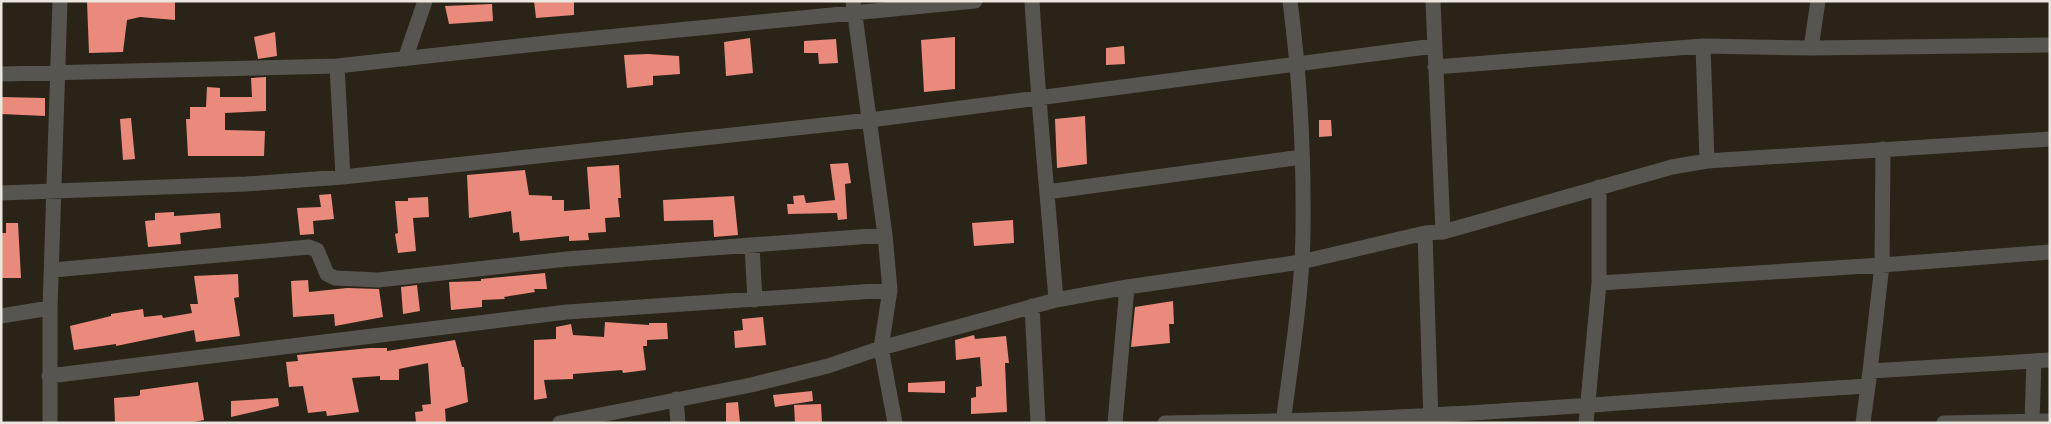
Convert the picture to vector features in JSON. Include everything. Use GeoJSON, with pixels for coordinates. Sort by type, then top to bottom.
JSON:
{"type":"FeatureCollection","features":[{"type":"Feature","properties":{"kind":"street"},"geometry":{"type":"LineString","coordinates":[[50,423],[50,308],[53,270],[60,1]]}},
{"type":"Feature","properties":{"kind":"street"},"geometry":{"type":"LineString","coordinates":[[405,59],[425,1]]}},
{"type":"Feature","properties":{"kind":"street"},"geometry":{"type":"LineString","coordinates":[[1,74],[338,66],[854,7],[975,1]]}},
{"type":"Feature","properties":{"kind":"street"},"geometry":{"type":"LineString","coordinates":[[1032,1],[1037,99],[1056,300]]}},
{"type":"Feature","properties":{"kind":"street"},"geometry":{"type":"LineString","coordinates":[[1283,422],[1301,262],[1302,157],[1298,63],[1290,1]]}},
{"type":"Feature","properties":{"kind":"street"},"geometry":{"type":"LineString","coordinates":[[1433,1],[1443,232]]}},
{"type":"Feature","properties":{"kind":"street"},"geometry":{"type":"LineString","coordinates":[[1811,48],[1818,1]]}},
{"type":"Feature","properties":{"kind":"street"},"geometry":{"type":"LineString","coordinates":[[854,7],[885,235],[890,290],[881,348],[895,423]]}},
{"type":"Feature","properties":{"kind":"street"},"geometry":{"type":"LineString","coordinates":[[1435,67],[1703,46],[1811,48],[2050,45]]}},
{"type":"Feature","properties":{"kind":"street"},"geometry":{"type":"LineString","coordinates":[[1,193],[246,184],[343,177],[870,120],[1434,46]]}},
{"type":"Feature","properties":{"kind":"street"},"geometry":{"type":"LineString","coordinates":[[1703,46],[1707,161]]}},
{"type":"Feature","properties":{"kind":"street"},"geometry":{"type":"LineString","coordinates":[[338,66],[343,177]]}},
{"type":"Feature","properties":{"kind":"street"},"geometry":{"type":"LineString","coordinates":[[560,423],[751,385],[828,366],[881,348],[1056,300],[1126,287],[1301,262],[1425,233],[1443,232],[1672,167],[1707,161],[2050,139]]}},
{"type":"Feature","properties":{"kind":"street"},"geometry":{"type":"LineString","coordinates":[[1864,423],[1882,265],[1883,149]]}},
{"type":"Feature","properties":{"kind":"street"},"geometry":{"type":"LineString","coordinates":[[1047,192],[1302,157]]}},
{"type":"Feature","properties":{"kind":"street"},"geometry":{"type":"LineString","coordinates":[[1586,423],[1598,283],[1599,187]]}},
{"type":"Feature","properties":{"kind":"street"},"geometry":{"type":"LineString","coordinates":[[1425,233],[1432,419]]}},
{"type":"Feature","properties":{"kind":"street"},"geometry":{"type":"LineString","coordinates":[[53,270],[310,247],[317,250],[327,274],[335,278],[378,280],[567,259],[885,235]]}},
{"type":"Feature","properties":{"kind":"street"},"geometry":{"type":"LineString","coordinates":[[752,246],[755,300]]}},
{"type":"Feature","properties":{"kind":"street"},"geometry":{"type":"LineString","coordinates":[[1598,283],[2050,252]]}},
{"type":"Feature","properties":{"kind":"street"},"geometry":{"type":"LineString","coordinates":[[1115,423],[1126,287]]}},
{"type":"Feature","properties":{"kind":"street"},"geometry":{"type":"LineString","coordinates":[[49,376],[566,312],[890,290]]}},
{"type":"Feature","properties":{"kind":"street"},"geometry":{"type":"LineString","coordinates":[[1032,306],[1038,423]]}},
{"type":"Feature","properties":{"kind":"street"},"geometry":{"type":"LineString","coordinates":[[1,316],[50,308]]}},
{"type":"Feature","properties":{"kind":"street"},"geometry":{"type":"LineString","coordinates":[[1165,423],[1432,419],[1697,396],[2050,360]]}},
{"type":"Feature","properties":{"kind":"street"},"geometry":{"type":"LineString","coordinates":[[2032,421],[2034,361]]}},
{"type":"Feature","properties":{"kind":"street"},"geometry":{"type":"LineString","coordinates":[[676,399],[678,423]]}},
{"type":"Feature","properties":{"kind":"street"},"geometry":{"type":"LineString","coordinates":[[1944,423],[2050,421]]}},
{"type":"Feature","properties":{"kind":"building"},"geometry":{"type":"Polygon","coordinates":[[[87,1],[175,1],[175,20],[140,17],[127,20],[123,52],[89,53],[87,1]]]}},
{"type":"Feature","properties":{"kind":"building"},"geometry":{"type":"Polygon","coordinates":[[[534,1],[574,1],[574,15],[536,18],[534,1]]]}},
{"type":"Feature","properties":{"kind":"building"},"geometry":{"type":"Polygon","coordinates":[[[492,4],[493,21],[449,24],[445,6],[492,4]]]}},
{"type":"Feature","properties":{"kind":"building"},"geometry":{"type":"Polygon","coordinates":[[[275,32],[277,56],[258,59],[254,37],[275,32]]]}},
{"type":"Feature","properties":{"kind":"building"},"geometry":{"type":"Polygon","coordinates":[[[955,37],[955,89],[924,92],[921,40],[955,37]]]}},
{"type":"Feature","properties":{"kind":"building"},"geometry":{"type":"Polygon","coordinates":[[[750,38],[753,73],[726,76],[724,42],[750,38]]]}},
{"type":"Feature","properties":{"kind":"building"},"geometry":{"type":"Polygon","coordinates":[[[836,39],[838,63],[819,64],[818,53],[804,53],[804,41],[836,39]]]}},
{"type":"Feature","properties":{"kind":"building"},"geometry":{"type":"Polygon","coordinates":[[[1124,46],[1125,64],[1106,65],[1106,48],[1124,46]]]}},
{"type":"Feature","properties":{"kind":"building"},"geometry":{"type":"Polygon","coordinates":[[[624,55],[679,56],[680,74],[653,76],[653,85],[627,88],[624,55]]]}},
{"type":"Feature","properties":{"kind":"building"},"geometry":{"type":"Polygon","coordinates":[[[266,77],[266,111],[225,113],[225,130],[265,131],[264,156],[188,156],[186,119],[190,119],[190,107],[206,107],[207,87],[220,88],[220,97],[252,97],[251,78],[266,77]]]}},
{"type":"Feature","properties":{"kind":"building"},"geometry":{"type":"Polygon","coordinates":[[[1,97],[45,98],[45,116],[1,114],[1,97]]]}},
{"type":"Feature","properties":{"kind":"building"},"geometry":{"type":"Polygon","coordinates":[[[1085,116],[1087,164],[1057,168],[1055,119],[1085,116]]]}},
{"type":"Feature","properties":{"kind":"building"},"geometry":{"type":"Polygon","coordinates":[[[131,118],[135,159],[123,160],[120,119],[131,118]]]}},
{"type":"Feature","properties":{"kind":"building"},"geometry":{"type":"Polygon","coordinates":[[[1319,120],[1331,120],[1332,136],[1319,137],[1319,120]]]}},
{"type":"Feature","properties":{"kind":"building"},"geometry":{"type":"Polygon","coordinates":[[[848,163],[851,183],[845,184],[847,219],[838,220],[837,213],[788,214],[787,204],[794,204],[793,196],[804,195],[806,203],[835,200],[830,164],[848,163]]]}},
{"type":"Feature","properties":{"kind":"building"},"geometry":{"type":"Polygon","coordinates":[[[619,165],[621,198],[618,198],[620,217],[605,218],[606,232],[588,233],[589,240],[569,241],[569,236],[520,241],[519,232],[513,233],[511,211],[469,218],[467,175],[525,170],[529,195],[552,196],[552,200],[564,200],[564,211],[590,209],[587,167],[619,165]]]}},
{"type":"Feature","properties":{"kind":"building"},"geometry":{"type":"Polygon","coordinates":[[[331,194],[334,219],[313,221],[314,234],[300,235],[297,208],[321,207],[319,195],[331,194]]]}},
{"type":"Feature","properties":{"kind":"building"},"geometry":{"type":"Polygon","coordinates":[[[734,196],[738,235],[714,237],[713,220],[664,221],[663,200],[734,196]]]}},
{"type":"Feature","properties":{"kind":"building"},"geometry":{"type":"Polygon","coordinates":[[[428,197],[429,217],[413,218],[416,251],[398,253],[395,234],[398,233],[395,201],[408,201],[408,198],[428,197]]]}},
{"type":"Feature","properties":{"kind":"building"},"geometry":{"type":"Polygon","coordinates":[[[174,212],[174,216],[220,213],[221,228],[180,233],[181,244],[148,247],[145,221],[155,220],[155,213],[174,212]]]}},
{"type":"Feature","properties":{"kind":"building"},"geometry":{"type":"Polygon","coordinates":[[[1013,220],[1014,243],[974,246],[972,223],[1013,220]]]}},
{"type":"Feature","properties":{"kind":"building"},"geometry":{"type":"Polygon","coordinates":[[[6,223],[18,223],[21,278],[1,278],[1,233],[6,233],[6,223]]]}},
{"type":"Feature","properties":{"kind":"building"},"geometry":{"type":"Polygon","coordinates":[[[545,273],[547,289],[534,289],[535,292],[504,297],[505,299],[482,300],[482,307],[451,310],[449,282],[481,281],[481,279],[545,273]]]}},
{"type":"Feature","properties":{"kind":"building"},"geometry":{"type":"Polygon","coordinates":[[[238,274],[239,297],[234,298],[240,336],[196,342],[194,330],[116,346],[116,344],[74,350],[70,326],[111,316],[111,314],[143,309],[144,317],[162,315],[163,318],[192,313],[190,304],[198,304],[194,276],[238,274]]]}},
{"type":"Feature","properties":{"kind":"building"},"geometry":{"type":"Polygon","coordinates":[[[308,280],[309,292],[347,288],[379,289],[383,317],[335,326],[334,314],[293,317],[291,281],[308,280]]]}},
{"type":"Feature","properties":{"kind":"building"},"geometry":{"type":"Polygon","coordinates":[[[417,285],[420,311],[403,314],[401,287],[417,285]]]}},
{"type":"Feature","properties":{"kind":"building"},"geometry":{"type":"Polygon","coordinates":[[[1173,301],[1174,324],[1169,324],[1170,343],[1131,347],[1135,307],[1173,301]]]}},
{"type":"Feature","properties":{"kind":"building"},"geometry":{"type":"Polygon","coordinates":[[[763,317],[766,345],[735,348],[734,331],[743,330],[742,319],[763,317]]]}},
{"type":"Feature","properties":{"kind":"building"},"geometry":{"type":"Polygon","coordinates":[[[605,322],[649,325],[649,323],[667,323],[668,339],[647,340],[647,346],[643,346],[646,370],[623,373],[622,370],[573,374],[573,379],[544,380],[547,398],[534,400],[534,340],[556,339],[556,327],[571,324],[573,335],[604,337],[605,322]]]}},
{"type":"Feature","properties":{"kind":"building"},"geometry":{"type":"Polygon","coordinates":[[[974,335],[975,339],[1006,336],[1009,363],[1005,363],[1007,412],[971,414],[971,398],[976,397],[976,387],[982,386],[980,357],[956,360],[955,340],[974,335]]]}},
{"type":"Feature","properties":{"kind":"building"},"geometry":{"type":"Polygon","coordinates":[[[455,340],[462,367],[464,367],[468,402],[445,409],[446,423],[416,423],[415,412],[423,411],[422,405],[431,404],[428,363],[399,369],[399,380],[380,380],[380,376],[352,378],[359,412],[327,416],[326,411],[308,413],[303,386],[289,387],[286,362],[298,361],[297,355],[370,348],[387,348],[387,351],[455,340]]]}},
{"type":"Feature","properties":{"kind":"building"},"geometry":{"type":"Polygon","coordinates":[[[945,381],[945,393],[908,392],[908,383],[945,381]]]}},
{"type":"Feature","properties":{"kind":"building"},"geometry":{"type":"Polygon","coordinates":[[[198,382],[204,420],[188,423],[115,423],[114,398],[138,396],[140,395],[140,390],[198,382]]]}},
{"type":"Feature","properties":{"kind":"building"},"geometry":{"type":"Polygon","coordinates":[[[812,391],[813,401],[775,407],[773,395],[812,391]]]}},
{"type":"Feature","properties":{"kind":"building"},"geometry":{"type":"Polygon","coordinates":[[[278,398],[279,406],[231,417],[231,401],[278,398]]]}},
{"type":"Feature","properties":{"kind":"building"},"geometry":{"type":"Polygon","coordinates":[[[738,402],[740,423],[726,423],[726,403],[738,402]]]}},
{"type":"Feature","properties":{"kind":"building"},"geometry":{"type":"Polygon","coordinates":[[[821,404],[822,423],[795,423],[794,405],[821,404]]]}}]}
